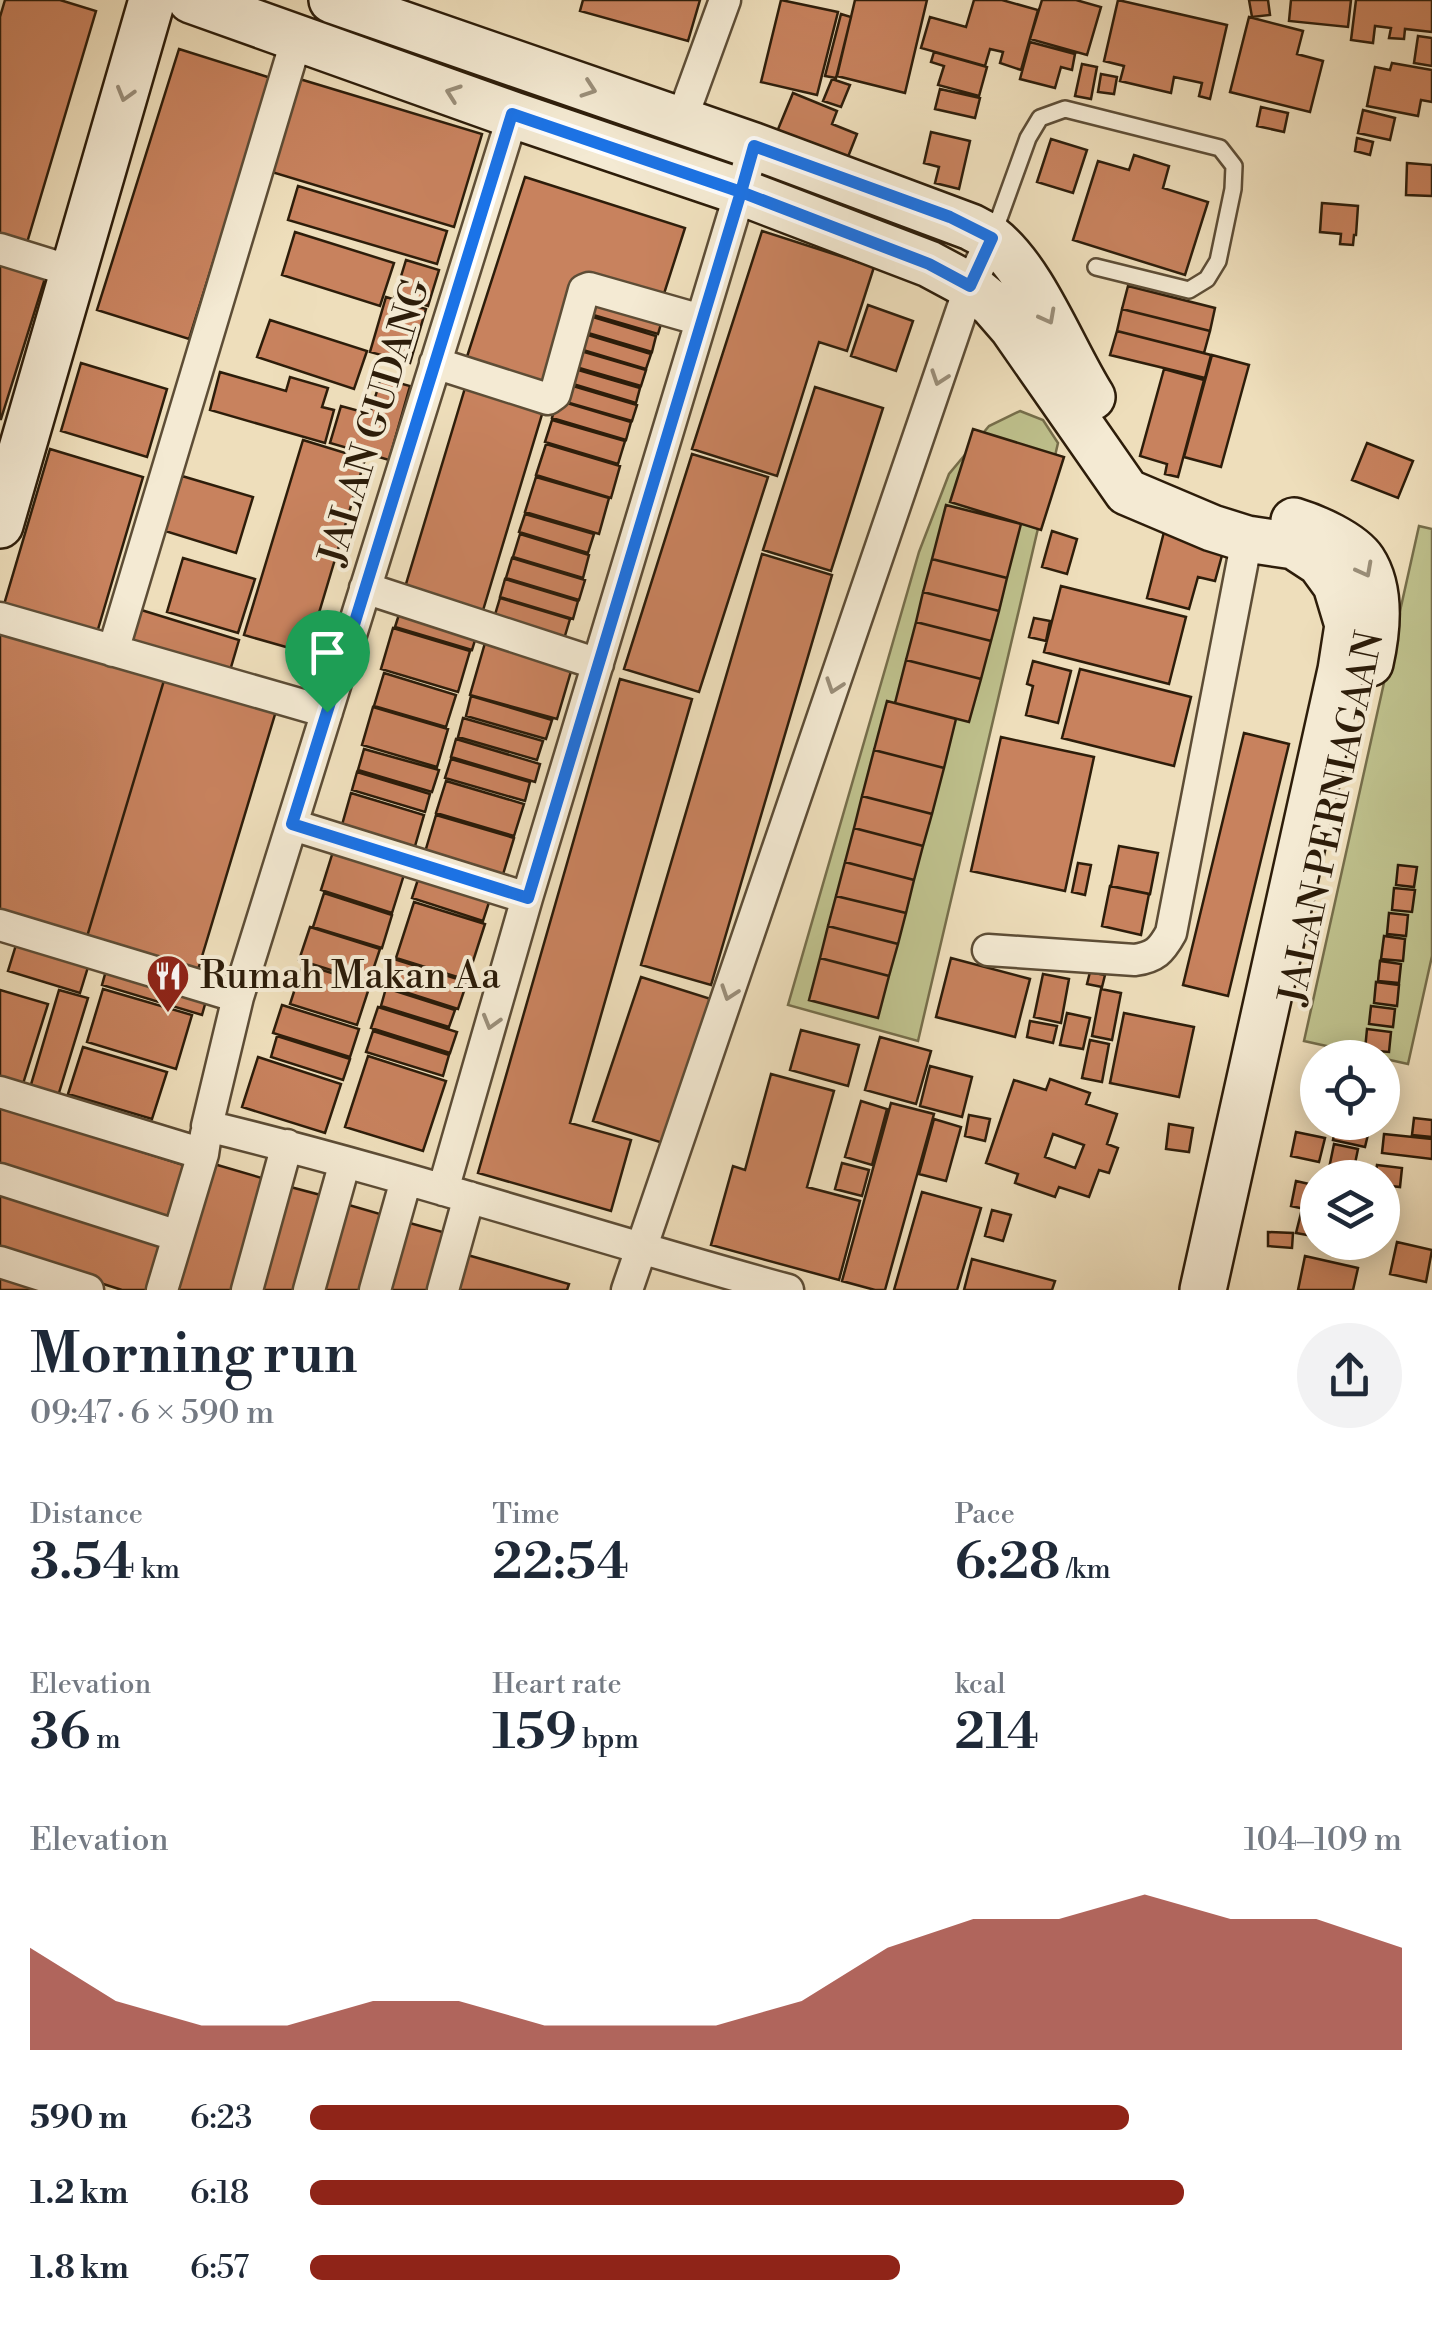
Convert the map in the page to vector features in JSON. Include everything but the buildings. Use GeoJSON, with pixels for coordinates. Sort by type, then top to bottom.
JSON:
{"type":"FeatureCollection","features":[{"type":"Feature","properties":{"kind":"street"},"geometry":{"type":"LineString","coordinates":[[0,525],[13,431],[74,272],[152,0]]}},
{"type":"Feature","properties":{"kind":"street","name":"JALAN PERNIAGAAN"},"geometry":{"type":"LineString","coordinates":[[191,0],[741,192],[929,264],[970,286],[1012,327],[1127,492],[1247,539],[1294,546],[1320,562],[1336,584],[1348,625],[1341,670],[1204,1290]]}},
{"type":"Feature","properties":{"kind":"street"},"geometry":{"type":"LineString","coordinates":[[681,121],[725,0]]}},
{"type":"Feature","properties":{"kind":"street"},"geometry":{"type":"LineString","coordinates":[[113,650],[315,44],[345,2],[950,217],[992,238],[970,286],[627,1290]]}},
{"type":"Feature","properties":{"kind":"street","name":"JALAN GUDANG"},"geometry":{"type":"LineString","coordinates":[[162,1290],[205,1140],[238,997],[512,114]]}},
{"type":"Feature","properties":{"kind":"street"},"geometry":{"type":"LineString","coordinates":[[443,1290],[456,1194],[528,898],[754,146]]}},
{"type":"Feature","properties":{"kind":"street","name":"JALAN PERNIAGAAN"},"geometry":{"type":"LineString","coordinates":[[992,238],[1036,296],[1080,378],[1140,467],[1160,480],[1234,509],[1299,522],[1340,541],[1362,560],[1374,590],[1376,638],[1230,1290]]}},
{"type":"Feature","properties":{"kind":"street"},"geometry":{"type":"LineString","coordinates":[[0,249],[74,272]]}},
{"type":"Feature","properties":{"kind":"street"},"geometry":{"type":"LineString","coordinates":[[436,363],[548,400],[555,394],[584,290],[589,288],[701,320]]}},
{"type":"Feature","properties":{"kind":"street"},"geometry":{"type":"LineString","coordinates":[[988,950],[1135,960],[1152,958],[1163,948],[1171,933],[1247,539]]}},
{"type":"Feature","properties":{"kind":"street"},"geometry":{"type":"LineString","coordinates":[[366,588],[598,664]]}},
{"type":"Feature","properties":{"kind":"street"},"geometry":{"type":"LineString","coordinates":[[0,618],[327,712]]}},
{"type":"Feature","properties":{"kind":"street"},"geometry":{"type":"LineString","coordinates":[[292,824],[528,898]]}},
{"type":"Feature","properties":{"kind":"street"},"geometry":{"type":"LineString","coordinates":[[0,925],[238,997]]}},
{"type":"Feature","properties":{"kind":"street"},"geometry":{"type":"LineString","coordinates":[[0,1092],[205,1140],[287,1146],[788,1290]]}},
{"type":"Feature","properties":{"kind":"street"},"geometry":{"type":"LineString","coordinates":[[247,1290],[287,1146]]}},
{"type":"Feature","properties":{"kind":"street"},"geometry":{"type":"LineString","coordinates":[[309,1290],[345,1162]]}},
{"type":"Feature","properties":{"kind":"street"},"geometry":{"type":"LineString","coordinates":[[0,1179],[178,1236]]}},
{"type":"Feature","properties":{"kind":"street"},"geometry":{"type":"LineString","coordinates":[[375,1290],[406,1180]]}},
{"type":"Feature","properties":{"kind":"street"},"geometry":{"type":"LineString","coordinates":[[0,1262],[88,1290]]}},
{"type":"Feature","properties":{"kind":"lane"},"geometry":{"type":"LineString","coordinates":[[992,238],[1028,138],[1040,118],[1065,109],[1220,148],[1234,166],[1233,189],[1218,261],[1207,279],[1188,290],[1096,267]]}},
{"type":"Feature","properties":{"kind":"green space"},"geometry":{"type":"Polygon","coordinates":[[[1020,411],[1043,420],[1058,443],[918,1041],[788,1005],[919,552],[949,474],[989,426],[1020,411]]]}},
{"type":"Feature","properties":{"kind":"green space"},"geometry":{"type":"Polygon","coordinates":[[[1419,526],[1432,529],[1432,956],[1408,1064],[1400,1062],[1400,1040],[1304,1040],[1419,526]]]}},
{"type":"Feature","properties":{"kind":"place","name":"Rumah Makan Aa"},"geometry":{"type":"Point","coordinates":[168,1014]}},
{"type":"Feature","properties":{"kind":"route"},"geometry":{"type":"LineString","coordinates":[[327,712],[292,824],[528,898],[741,192],[929,264],[970,286],[992,238],[950,217],[754,146],[741,192],[512,114],[327,712]]}}]}
